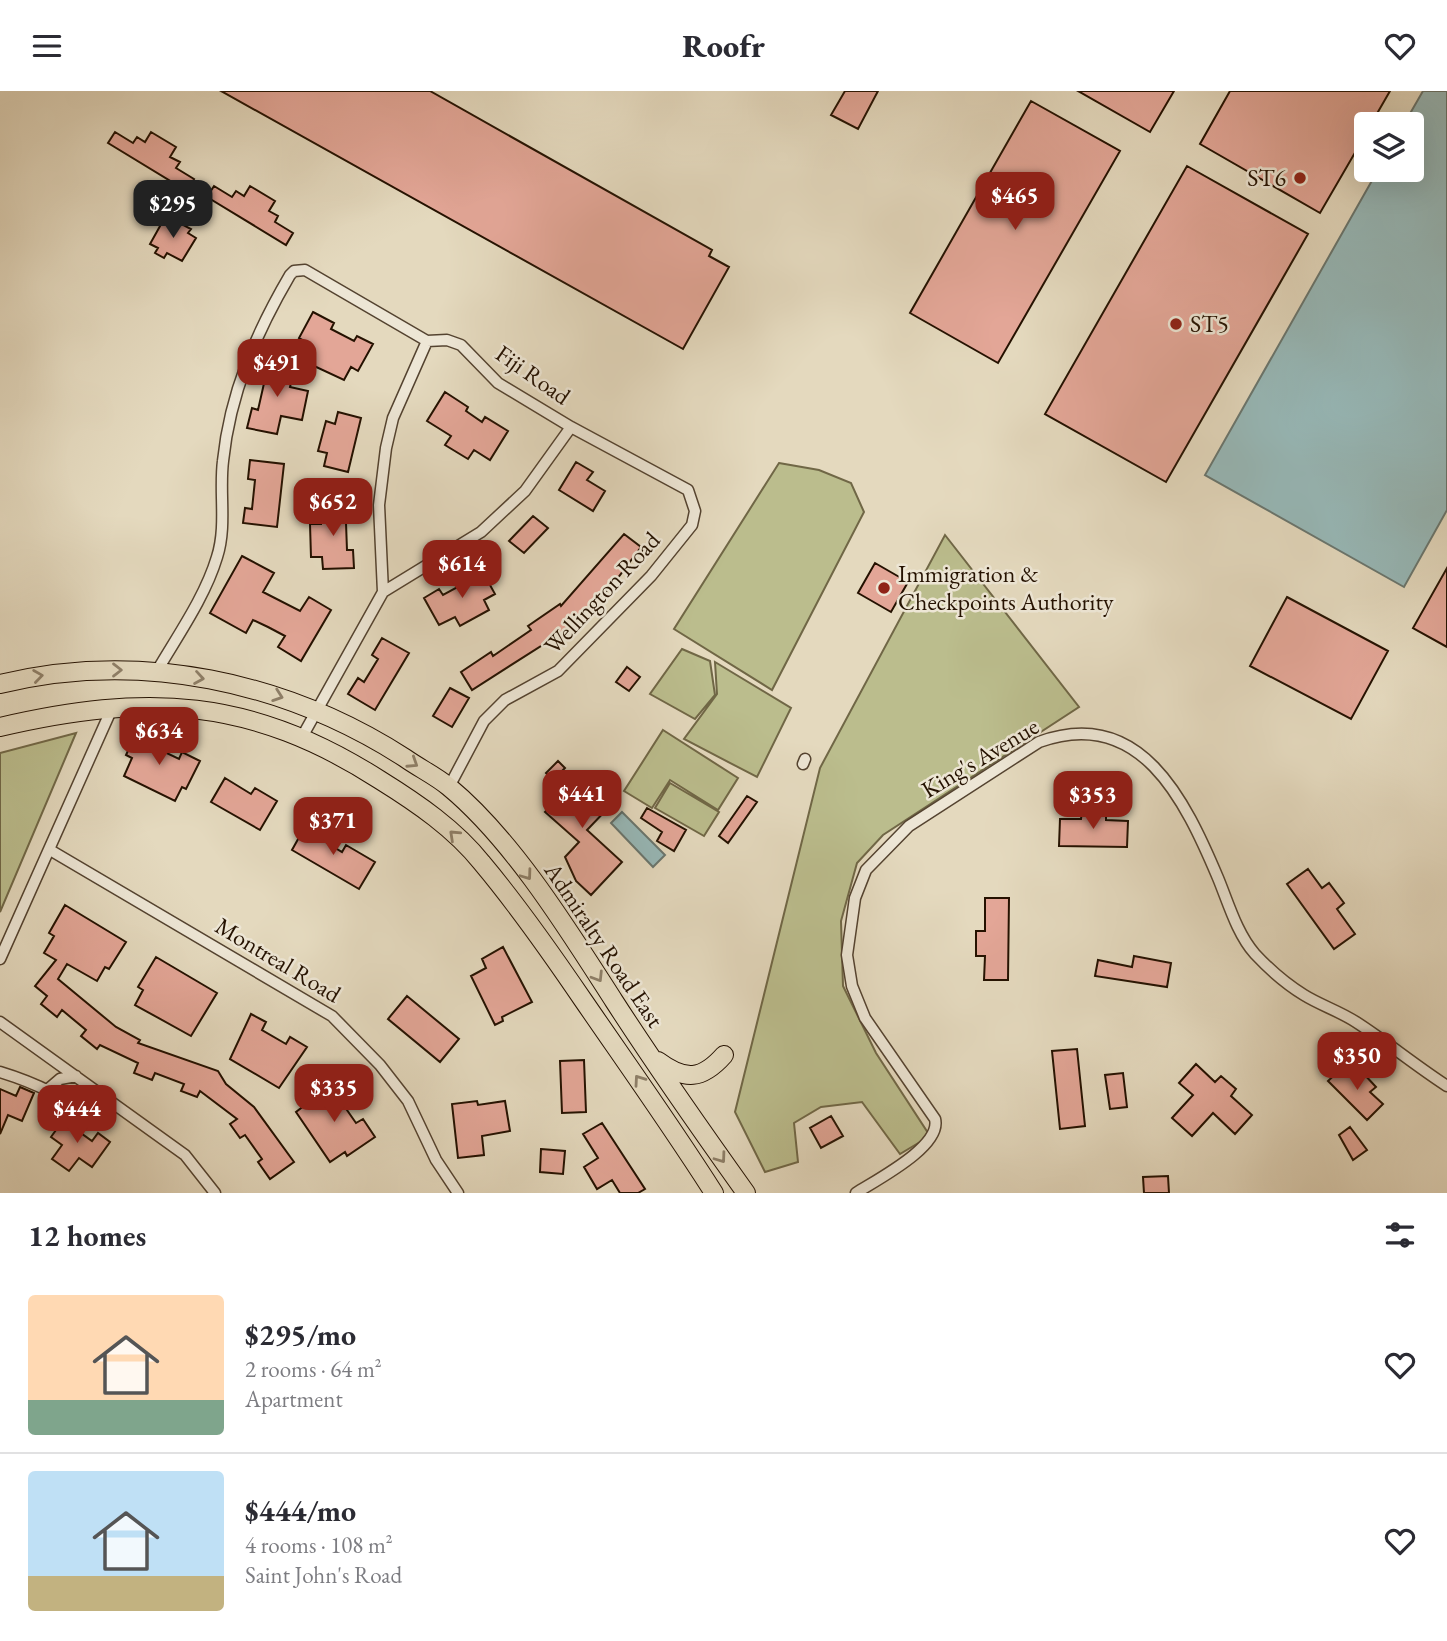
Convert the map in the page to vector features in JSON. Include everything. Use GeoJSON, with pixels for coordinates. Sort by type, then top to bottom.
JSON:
{"type":"FeatureCollection","features":[{"type":"Feature","properties":{"kind":"main road","name":"Admiralty Road East"},"geometry":{"type":"LineString","coordinates":[[0,684],[36,675],[116,669],[158,671],[242,684],[315,709],[376,740],[449,787],[502,842],[583,953],[746,1193]]}},
{"type":"Feature","properties":{"kind":"main road","name":"Admiralty Road East"},"geometry":{"type":"LineString","coordinates":[[0,727],[57,713],[113,706],[152,705],[235,715],[302,737],[360,767],[427,811],[481,862],[527,920],[714,1193]]}},
{"type":"Feature","properties":{"kind":"main road"},"geometry":{"type":"LineString","coordinates":[[650,1055],[674,1073],[695,1075],[711,1070],[724,1055]]}},
{"type":"Feature","properties":{"kind":"street","name":"Fiji Road"},"geometry":{"type":"LineString","coordinates":[[158,671],[218,557],[221,540],[223,461],[238,385],[257,333],[290,275],[299,269],[312,273],[427,341],[447,340],[461,345],[498,383],[571,427],[688,490],[695,511]]}},
{"type":"Feature","properties":{"kind":"street"},"geometry":{"type":"LineString","coordinates":[[383,592],[379,505],[386,448],[393,418],[427,341]]}},
{"type":"Feature","properties":{"kind":"street"},"geometry":{"type":"LineString","coordinates":[[302,737],[315,709],[383,592],[481,532],[525,491],[571,427]]}},
{"type":"Feature","properties":{"kind":"street","name":"Wellington Road"},"geometry":{"type":"LineString","coordinates":[[449,787],[484,721],[505,701],[558,671],[651,576],[692,525],[695,511]]}},
{"type":"Feature","properties":{"kind":"street"},"geometry":{"type":"LineString","coordinates":[[0,959],[113,706]]}},
{"type":"Feature","properties":{"kind":"street","name":"King's Avenue"},"geometry":{"type":"LineString","coordinates":[[856,1193],[928,1144],[936,1130],[935,1119],[865,1018],[852,986],[847,955],[850,923],[866,870],[909,826],[1039,742],[1066,734],[1096,735],[1131,746],[1160,770],[1174,790],[1211,862],[1252,951],[1272,972],[1304,996],[1358,1023],[1447,1087]]}},
{"type":"Feature","properties":{"kind":"street","name":"Montreal Road"},"geometry":{"type":"LineString","coordinates":[[50,849],[332,1016],[380,1065],[408,1101],[436,1160],[458,1193]]}},
{"type":"Feature","properties":{"kind":"street"},"geometry":{"type":"LineString","coordinates":[[0,1021],[185,1155],[215,1193]]}},
{"type":"Feature","properties":{"kind":"street"},"geometry":{"type":"LineString","coordinates":[[0,1072],[46,1091],[88,1114],[98,1123]]}},
{"type":"Feature","properties":{"kind":"street"},"geometry":{"type":"LineString","coordinates":[[46,1091],[60,1079],[76,1076]]}},
{"type":"Feature","properties":{"kind":"green space"},"geometry":{"type":"Polygon","coordinates":[[[779,463],[819,470],[851,483],[864,512],[772,690],[674,629],[779,463]]]}},
{"type":"Feature","properties":{"kind":"green space"},"geometry":{"type":"Polygon","coordinates":[[[945,535],[1079,707],[883,835],[857,863],[841,921],[843,986],[876,1053],[930,1136],[900,1154],[862,1102],[821,1107],[794,1123],[798,1162],[765,1172],[735,1112],[820,768],[945,535]]]}},
{"type":"Feature","properties":{"kind":"green space"},"geometry":{"type":"Polygon","coordinates":[[[682,649],[710,661],[715,695],[695,719],[650,694],[682,649]]]}},
{"type":"Feature","properties":{"kind":"green space"},"geometry":{"type":"Polygon","coordinates":[[[715,662],[791,708],[757,777],[684,739],[717,694],[715,662]]]}},
{"type":"Feature","properties":{"kind":"green space"},"geometry":{"type":"Polygon","coordinates":[[[663,730],[738,778],[718,810],[670,780],[652,808],[624,791],[663,730]]]}},
{"type":"Feature","properties":{"kind":"green space"},"geometry":{"type":"Polygon","coordinates":[[[76,733],[0,912],[0,753],[76,733]]]}},
{"type":"Feature","properties":{"kind":"green space"},"geometry":{"type":"Polygon","coordinates":[[[670,783],[719,812],[704,836],[655,808],[670,783]]]}},
{"type":"Feature","properties":{"kind":"water"},"geometry":{"type":"Polygon","coordinates":[[[1423,91],[1447,91],[1447,510],[1404,587],[1205,475],[1371,182],[1424,182],[1424,112],[1411,112],[1423,91]]]}},
{"type":"Feature","properties":{"kind":"water"},"geometry":{"type":"Polygon","coordinates":[[[622,812],[665,855],[653,867],[611,823],[622,812]]]}},
{"type":"Feature","properties":{"kind":"building"},"geometry":{"type":"Polygon","coordinates":[[[221,91],[430,91],[712,250],[709,256],[729,267],[683,349],[221,91]]]}},
{"type":"Feature","properties":{"kind":"building"},"geometry":{"type":"Polygon","coordinates":[[[845,91],[878,91],[858,129],[831,115],[845,91]]]}},
{"type":"Feature","properties":{"kind":"building"},"geometry":{"type":"Polygon","coordinates":[[[1078,91],[1174,91],[1150,132],[1078,91]]]}},
{"type":"Feature","properties":{"kind":"building","name":"ST6"},"geometry":{"type":"Polygon","coordinates":[[[1230,91],[1390,91],[1378,112],[1354,112],[1354,154],[1320,213],[1200,144],[1230,91]]]}},
{"type":"Feature","properties":{"kind":"building"},"geometry":{"type":"Polygon","coordinates":[[[1031,101],[1120,151],[998,363],[910,313],[1031,101]]]}},
{"type":"Feature","properties":{"kind":"building"},"geometry":{"type":"Polygon","coordinates":[[[115,132],[133,143],[137,137],[145,142],[151,132],[176,147],[170,157],[180,162],[176,168],[194,179],[187,191],[108,143],[115,132]]]}},
{"type":"Feature","properties":{"kind":"building","name":"ST5"},"geometry":{"type":"Polygon","coordinates":[[[1187,166],[1308,234],[1166,482],[1045,414],[1187,166]]]}},
{"type":"Feature","properties":{"kind":"building"},"geometry":{"type":"Polygon","coordinates":[[[214,186],[232,197],[236,191],[244,196],[250,186],[275,201],[269,211],[278,216],[275,222],[293,233],[286,245],[207,197],[214,186]]]}},
{"type":"Feature","properties":{"kind":"building"},"geometry":{"type":"Polygon","coordinates":[[[164,219],[172,224],[174,220],[191,229],[188,233],[196,238],[182,261],[167,253],[164,258],[155,253],[158,248],[150,244],[164,219]]]}},
{"type":"Feature","properties":{"kind":"building"},"geometry":{"type":"Polygon","coordinates":[[[313,312],[334,323],[331,329],[354,341],[357,336],[373,344],[358,371],[351,367],[344,380],[299,359],[308,343],[299,338],[313,312]]]}},
{"type":"Feature","properties":{"kind":"building"},"geometry":{"type":"Polygon","coordinates":[[[265,361],[295,367],[290,387],[308,391],[302,420],[281,416],[277,434],[247,428],[252,408],[258,410],[265,379],[261,378],[265,361]]]}},
{"type":"Feature","properties":{"kind":"building"},"geometry":{"type":"Polygon","coordinates":[[[445,392],[468,407],[466,411],[482,422],[485,417],[508,431],[490,460],[474,450],[468,459],[445,445],[451,436],[427,421],[445,392]]]}},
{"type":"Feature","properties":{"kind":"building"},"geometry":{"type":"Polygon","coordinates":[[[338,412],[361,418],[348,472],[324,466],[327,453],[318,451],[326,421],[335,424],[338,412]]]}},
{"type":"Feature","properties":{"kind":"building"},"geometry":{"type":"Polygon","coordinates":[[[250,460],[284,464],[277,527],[243,523],[245,508],[252,509],[255,480],[248,479],[250,460]]]}},
{"type":"Feature","properties":{"kind":"building"},"geometry":{"type":"Polygon","coordinates":[[[576,462],[593,472],[587,480],[605,491],[593,511],[559,490],[576,462]]]}},
{"type":"Feature","properties":{"kind":"building"},"geometry":{"type":"Polygon","coordinates":[[[352,505],[352,523],[346,523],[347,550],[353,550],[354,568],[323,569],[322,557],[311,557],[310,524],[321,524],[321,506],[352,505]]]}},
{"type":"Feature","properties":{"kind":"building"},"geometry":{"type":"Polygon","coordinates":[[[533,516],[548,528],[524,553],[509,541],[533,516]]]}},
{"type":"Feature","properties":{"kind":"building"},"geometry":{"type":"Polygon","coordinates":[[[624,534],[641,547],[614,583],[574,625],[472,690],[461,672],[491,652],[493,656],[531,630],[528,626],[560,604],[561,606],[624,534]]]}},
{"type":"Feature","properties":{"kind":"building"},"geometry":{"type":"Polygon","coordinates":[[[242,556],[274,573],[263,592],[300,611],[309,597],[331,610],[301,661],[278,647],[285,636],[268,627],[253,620],[246,633],[210,613],[242,556]]]}},
{"type":"Feature","properties":{"kind":"building"},"geometry":{"type":"Polygon","coordinates":[[[875,563],[908,582],[891,612],[858,593],[875,563]]]}},
{"type":"Feature","properties":{"kind":"building"},"geometry":{"type":"Polygon","coordinates":[[[480,567],[495,594],[484,600],[489,610],[460,626],[455,617],[439,625],[424,598],[439,589],[443,595],[467,582],[463,576],[480,567]]]}},
{"type":"Feature","properties":{"kind":"building"},"geometry":{"type":"Polygon","coordinates":[[[1447,568],[1447,647],[1413,628],[1447,568]]]}},
{"type":"Feature","properties":{"kind":"building"},"geometry":{"type":"Polygon","coordinates":[[[1287,597],[1388,651],[1351,719],[1250,666],[1287,597]]]}},
{"type":"Feature","properties":{"kind":"building"},"geometry":{"type":"Polygon","coordinates":[[[382,638],[409,653],[375,710],[348,694],[358,678],[364,682],[378,659],[372,655],[382,638]]]}},
{"type":"Feature","properties":{"kind":"building"},"geometry":{"type":"Polygon","coordinates":[[[627,667],[640,677],[629,691],[616,682],[627,667]]]}},
{"type":"Feature","properties":{"kind":"building"},"geometry":{"type":"Polygon","coordinates":[[[450,688],[469,698],[452,727],[433,716],[450,688]]]}},
{"type":"Feature","properties":{"kind":"building"},"geometry":{"type":"Polygon","coordinates":[[[138,729],[158,739],[154,747],[179,759],[182,752],[200,761],[186,789],[182,787],[175,801],[124,776],[132,758],[126,755],[138,729]]]}},
{"type":"Feature","properties":{"kind":"building"},"geometry":{"type":"Polygon","coordinates":[[[558,761],[565,768],[563,770],[584,789],[589,784],[611,805],[587,830],[622,862],[591,895],[576,881],[565,857],[579,842],[545,812],[564,792],[546,773],[558,761]]]}},
{"type":"Feature","properties":{"kind":"building"},"geometry":{"type":"Polygon","coordinates":[[[225,778],[251,794],[255,788],[277,801],[260,830],[211,802],[225,778]]]}},
{"type":"Feature","properties":{"kind":"building"},"geometry":{"type":"Polygon","coordinates":[[[747,796],[757,802],[728,843],[719,836],[747,796]]]}},
{"type":"Feature","properties":{"kind":"building"},"geometry":{"type":"Polygon","coordinates":[[[647,808],[686,830],[674,851],[657,841],[662,832],[641,818],[647,808]]]}},
{"type":"Feature","properties":{"kind":"building"},"geometry":{"type":"Polygon","coordinates":[[[1082,811],[1106,812],[1106,820],[1128,821],[1127,847],[1059,846],[1060,819],[1081,819],[1082,811]]]}},
{"type":"Feature","properties":{"kind":"building"},"geometry":{"type":"Polygon","coordinates":[[[307,823],[328,835],[324,841],[342,852],[346,845],[375,862],[359,889],[292,850],[307,823]]]}},
{"type":"Feature","properties":{"kind":"building"},"geometry":{"type":"Polygon","coordinates":[[[1308,869],[1322,888],[1329,883],[1344,903],[1337,909],[1355,934],[1334,949],[1287,884],[1308,869]]]}},
{"type":"Feature","properties":{"kind":"building"},"geometry":{"type":"Polygon","coordinates":[[[985,898],[1009,898],[1008,980],[984,980],[985,956],[976,956],[976,931],[985,931],[985,898]]]}},
{"type":"Feature","properties":{"kind":"building"},"geometry":{"type":"Polygon","coordinates":[[[65,905],[126,942],[109,969],[105,967],[97,981],[67,964],[58,979],[116,1027],[140,1040],[138,1043],[218,1071],[226,1084],[254,1107],[294,1162],[270,1179],[258,1162],[262,1159],[245,1135],[240,1138],[230,1124],[237,1119],[200,1091],[197,1097],[181,1091],[184,1084],[155,1073],[152,1080],[134,1073],[138,1063],[100,1045],[97,1049],[81,1036],[86,1030],[62,1010],[57,1017],[41,1004],[47,996],[35,986],[56,960],[44,953],[54,936],[49,933],[65,905]]]}},
{"type":"Feature","properties":{"kind":"building"},"geometry":{"type":"Polygon","coordinates":[[[503,947],[532,1002],[502,1017],[503,1021],[495,1025],[471,976],[486,968],[482,959],[503,947]]]}},
{"type":"Feature","properties":{"kind":"building"},"geometry":{"type":"Polygon","coordinates":[[[1134,956],[1171,963],[1167,987],[1095,976],[1098,960],[1132,967],[1134,956]]]}},
{"type":"Feature","properties":{"kind":"building"},"geometry":{"type":"Polygon","coordinates":[[[156,957],[217,993],[191,1036],[135,1005],[143,990],[138,987],[156,957]]]}},
{"type":"Feature","properties":{"kind":"building"},"geometry":{"type":"Polygon","coordinates":[[[407,996],[459,1039],[440,1062],[388,1019],[407,996]]]}},
{"type":"Feature","properties":{"kind":"building"},"geometry":{"type":"Polygon","coordinates":[[[251,1014],[266,1022],[262,1030],[286,1044],[290,1037],[307,1047],[279,1088],[230,1059],[251,1014]]]}},
{"type":"Feature","properties":{"kind":"building"},"geometry":{"type":"Polygon","coordinates":[[[1077,1049],[1085,1126],[1060,1129],[1052,1051],[1077,1049]]]}},
{"type":"Feature","properties":{"kind":"building"},"geometry":{"type":"Polygon","coordinates":[[[584,1060],[586,1112],[562,1113],[560,1061],[584,1060]]]}},
{"type":"Feature","properties":{"kind":"building"},"geometry":{"type":"Polygon","coordinates":[[[1196,1064],[1215,1082],[1221,1076],[1236,1089],[1231,1096],[1252,1115],[1235,1134],[1213,1113],[1192,1136],[1172,1118],[1193,1095],[1179,1083],[1196,1064]]]}},
{"type":"Feature","properties":{"kind":"building"},"geometry":{"type":"Polygon","coordinates":[[[1344,1066],[1357,1079],[1363,1073],[1376,1087],[1370,1092],[1383,1104],[1367,1120],[1328,1081],[1344,1066]]]}},
{"type":"Feature","properties":{"kind":"building"},"geometry":{"type":"Polygon","coordinates":[[[1123,1073],[1127,1107],[1110,1109],[1105,1075],[1123,1073]]]}},
{"type":"Feature","properties":{"kind":"building"},"geometry":{"type":"Polygon","coordinates":[[[336,1081],[346,1096],[340,1100],[356,1123],[363,1119],[375,1137],[347,1156],[345,1152],[330,1162],[296,1112],[336,1081]]]}},
{"type":"Feature","properties":{"kind":"building"},"geometry":{"type":"Polygon","coordinates":[[[20,1087],[34,1093],[22,1121],[8,1115],[0,1134],[0,1089],[16,1096],[20,1087]]]}},
{"type":"Feature","properties":{"kind":"building"},"geometry":{"type":"Polygon","coordinates":[[[477,1101],[478,1105],[505,1101],[510,1131],[482,1136],[484,1155],[458,1158],[452,1104],[477,1101]]]}},
{"type":"Feature","properties":{"kind":"building"},"geometry":{"type":"Polygon","coordinates":[[[69,1112],[80,1120],[74,1128],[92,1141],[98,1133],[110,1142],[92,1167],[79,1158],[69,1171],[52,1159],[62,1145],[51,1137],[69,1112]]]}},
{"type":"Feature","properties":{"kind":"building"},"geometry":{"type":"Polygon","coordinates":[[[831,1116],[843,1136],[821,1148],[810,1128],[831,1116]]]}},
{"type":"Feature","properties":{"kind":"building"},"geometry":{"type":"Polygon","coordinates":[[[602,1123],[645,1189],[638,1193],[620,1193],[612,1180],[597,1189],[584,1167],[598,1158],[583,1134],[602,1123]]]}},
{"type":"Feature","properties":{"kind":"building"},"geometry":{"type":"Polygon","coordinates":[[[1350,1127],[1367,1150],[1353,1160],[1339,1135],[1350,1127]]]}},
{"type":"Feature","properties":{"kind":"building"},"geometry":{"type":"Polygon","coordinates":[[[541,1149],[565,1151],[563,1174],[540,1172],[541,1149]]]}},
{"type":"Feature","properties":{"kind":"building"},"geometry":{"type":"Polygon","coordinates":[[[1168,1176],[1169,1193],[1144,1193],[1143,1177],[1168,1176]]]}},
{"type":"Feature","properties":{"kind":"place","name":"ST6"},"geometry":{"type":"Point","coordinates":[1300,178]}},
{"type":"Feature","properties":{"kind":"place","name":"ST5"},"geometry":{"type":"Point","coordinates":[1176,324]}},
{"type":"Feature","properties":{"kind":"place","name":"Immigration & Checkpoints Authority"},"geometry":{"type":"Point","coordinates":[884,588]}}]}
